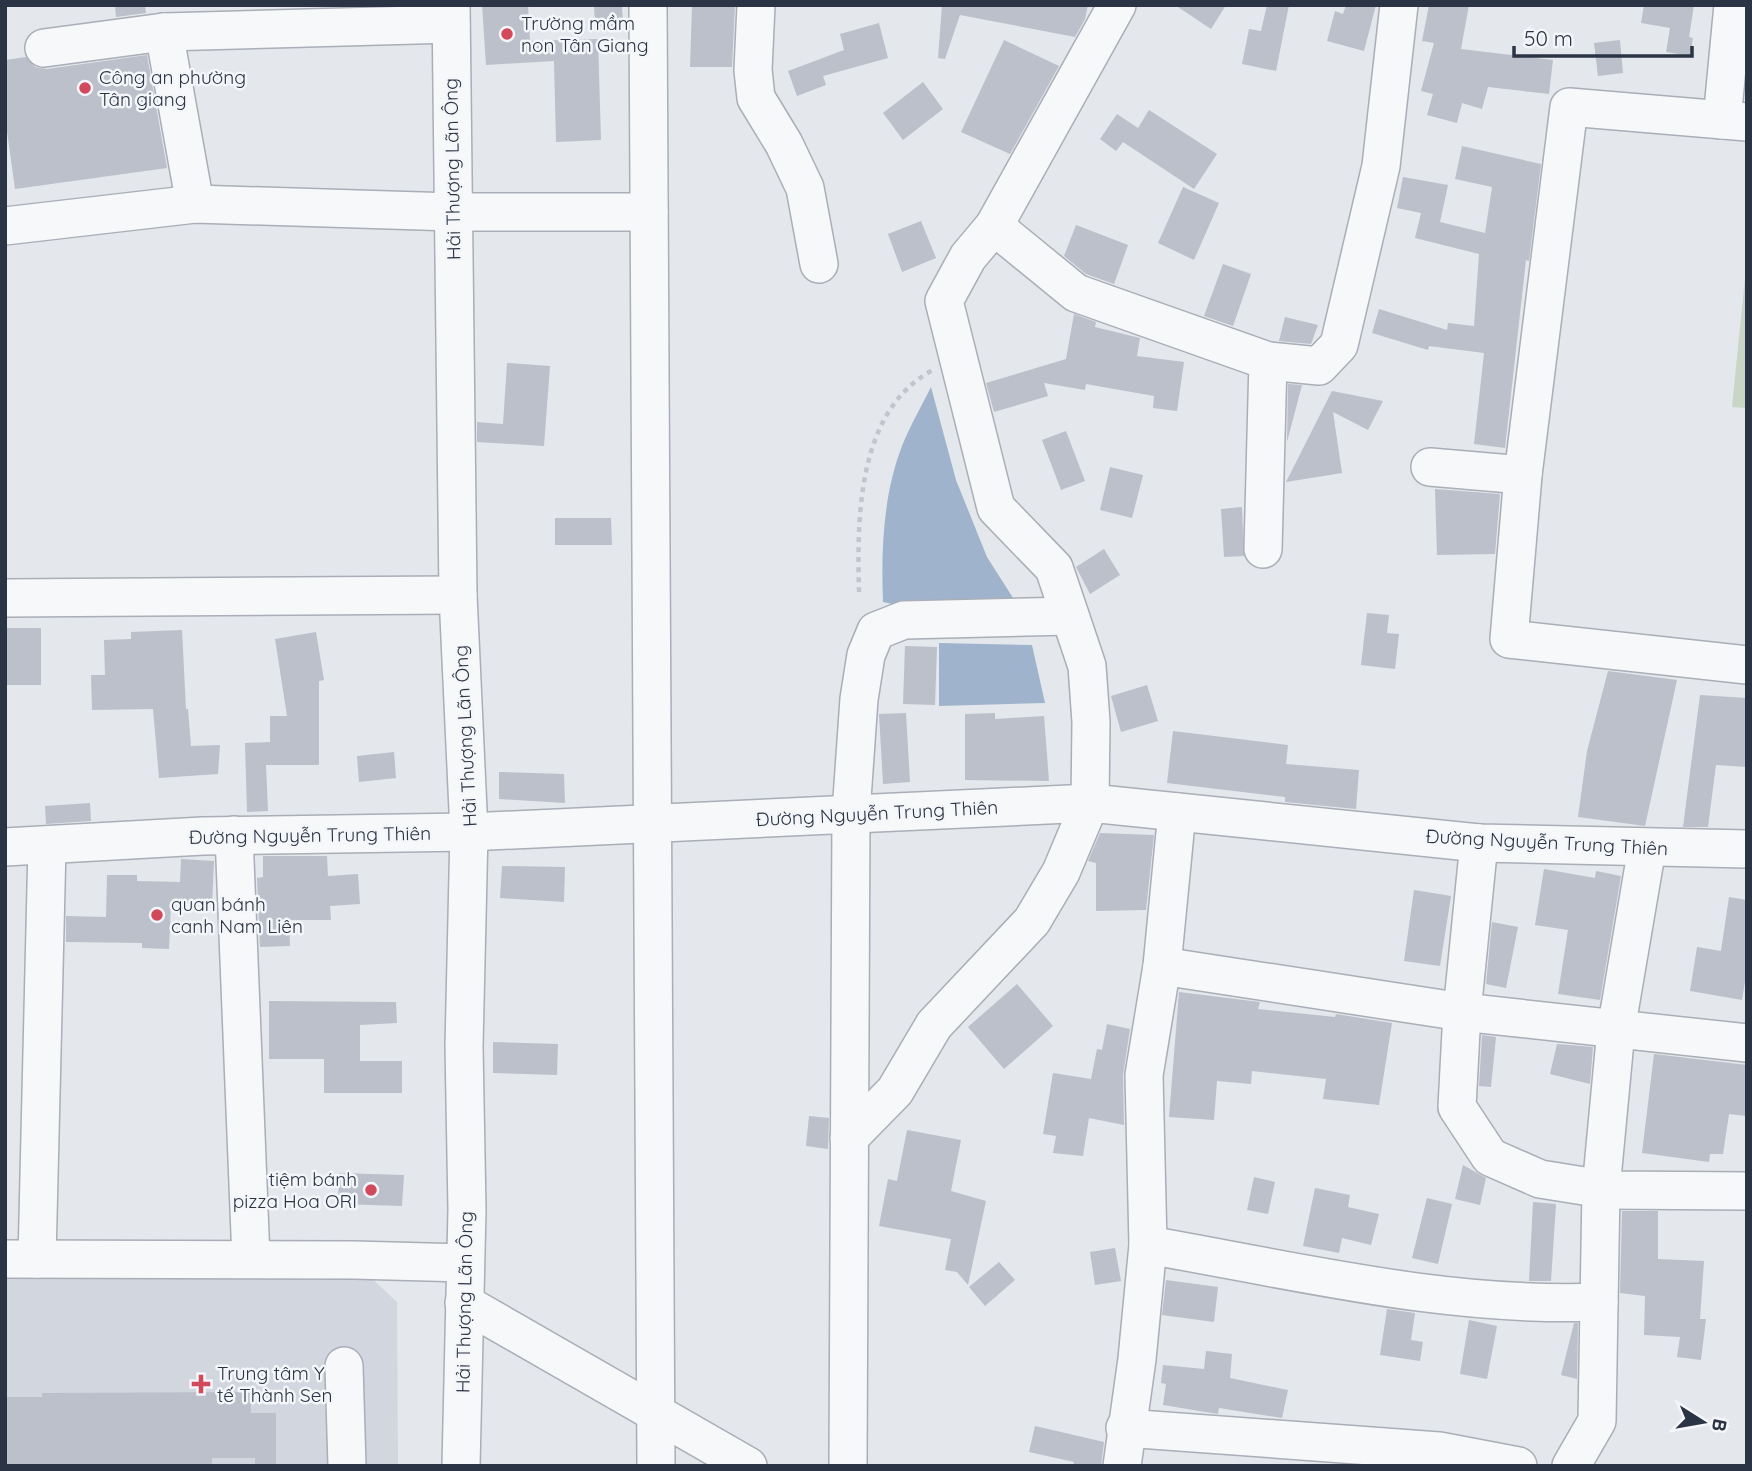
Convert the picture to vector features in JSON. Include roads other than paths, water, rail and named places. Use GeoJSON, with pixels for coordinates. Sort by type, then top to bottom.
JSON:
{"type":"FeatureCollection","features":[{"type":"Feature","properties":{"kind":"street"},"geometry":{"type":"LineString","coordinates":[[648,5],[656,1466]]}},
{"type":"Feature","properties":{"kind":"street"},"geometry":{"type":"LineString","coordinates":[[756,5],[753,69],[756,99],[784,144],[805,188],[819,264]]}},
{"type":"Feature","properties":{"kind":"street"},"geometry":{"type":"LineString","coordinates":[[849,1138],[895,1091],[934,1025],[1032,921],[1061,872],[1090,803],[1091,722],[1087,666],[1054,568],[996,508],[944,300],[968,257],[994,226],[1117,5]]}},
{"type":"Feature","properties":{"kind":"street"},"geometry":{"type":"LineString","coordinates":[[994,226],[1076,293],[1268,361],[1319,366],[1339,345],[1381,166],[1399,5]]}},
{"type":"Feature","properties":{"kind":"street"},"geometry":{"type":"LineString","coordinates":[[1732,5],[1734,121],[1569,107],[1523,475],[1509,639],[1747,665]]}},
{"type":"Feature","properties":{"kind":"street"},"geometry":{"type":"LineString","coordinates":[[44,48],[164,32],[451,14]]}},
{"type":"Feature","properties":{"kind":"street","name":"Hải Thượng Lãn Ông"},"geometry":{"type":"LineString","coordinates":[[451,14],[458,596],[469,832],[464,1045],[465,1263],[461,1466]]}},
{"type":"Feature","properties":{"kind":"street"},"geometry":{"type":"LineString","coordinates":[[164,32],[195,204]]}},
{"type":"Feature","properties":{"kind":"street"},"geometry":{"type":"LineString","coordinates":[[5,226],[195,204],[453,212],[649,212]]}},
{"type":"Feature","properties":{"kind":"street"},"geometry":{"type":"LineString","coordinates":[[1264,549],[1268,361]]}},
{"type":"Feature","properties":{"kind":"street"},"geometry":{"type":"LineString","coordinates":[[1430,467],[1523,475]]}},
{"type":"Feature","properties":{"kind":"street"},"geometry":{"type":"LineString","coordinates":[[5,598],[458,596]]}},
{"type":"Feature","properties":{"kind":"street"},"geometry":{"type":"LineString","coordinates":[[848,1466],[851,813],[859,699],[866,655],[876,631],[904,620],[1070,616]]}},
{"type":"Feature","properties":{"kind":"street","name":"Đường Nguyễn Trung Thiên"},"geometry":{"type":"LineString","coordinates":[[5,847],[47,846],[97,840],[234,835],[469,832],[653,825],[1090,803],[1479,843],[1647,849],[1747,849]]}},
{"type":"Feature","properties":{"kind":"street"},"geometry":{"type":"LineString","coordinates":[[1122,1466],[1125,1428],[1138,1359],[1148,1245],[1144,1075],[1162,966],[1177,812]]}},
{"type":"Feature","properties":{"kind":"street"},"geometry":{"type":"LineString","coordinates":[[234,835],[251,1259]]}},
{"type":"Feature","properties":{"kind":"street"},"geometry":{"type":"LineString","coordinates":[[1479,843],[1462,1012],[1457,1107],[1490,1157],[1540,1179],[1601,1189],[1747,1191]]}},
{"type":"Feature","properties":{"kind":"street"},"geometry":{"type":"LineString","coordinates":[[47,846],[21,1259],[465,1263]]}},
{"type":"Feature","properties":{"kind":"street"},"geometry":{"type":"LineString","coordinates":[[1572,1466],[1597,1421],[1601,1189],[1616,1030],[1647,849]]}},
{"type":"Feature","properties":{"kind":"street"},"geometry":{"type":"LineString","coordinates":[[1162,966],[1462,1012],[1747,1043]]}},
{"type":"Feature","properties":{"kind":"street"},"geometry":{"type":"LineString","coordinates":[[1148,1245],[1411,1291],[1546,1304],[1599,1302]]}},
{"type":"Feature","properties":{"kind":"street"},"geometry":{"type":"LineString","coordinates":[[464,1303],[748,1466]]}},
{"type":"Feature","properties":{"kind":"street"},"geometry":{"type":"LineString","coordinates":[[344,1366],[347,1466]]}},
{"type":"Feature","properties":{"kind":"street"},"geometry":{"type":"LineString","coordinates":[[1125,1428],[1439,1451],[1517,1466]]}},
{"type":"Feature","properties":{"kind":"water"},"geometry":{"type":"Polygon","coordinates":[[[931,387],[956,480],[987,557],[1020,609],[906,607],[883,602],[883,543],[891,484],[902,446],[931,387]]]}},
{"type":"Feature","properties":{"kind":"water"},"geometry":{"type":"Polygon","coordinates":[[[939,643],[1032,645],[1045,703],[939,706],[939,643]]]}},
{"type":"Feature","properties":{"kind":"place","name":"Trường mầm non Tân Giang"},"geometry":{"type":"Point","coordinates":[507,34]}},
{"type":"Feature","properties":{"kind":"place","name":"Công an phường Tân giang"},"geometry":{"type":"Point","coordinates":[85,88]}},
{"type":"Feature","properties":{"kind":"place","name":"quan bánh canh Nam Liên"},"geometry":{"type":"Point","coordinates":[157,915]}},
{"type":"Feature","properties":{"kind":"place","name":"tiệm bánh pizza Hoa ORI"},"geometry":{"type":"Point","coordinates":[371,1190]}},
{"type":"Feature","properties":{"kind":"place","name":"Trung tâm Y tế Thành Sen"},"geometry":{"type":"Point","coordinates":[201,1384]}}]}
